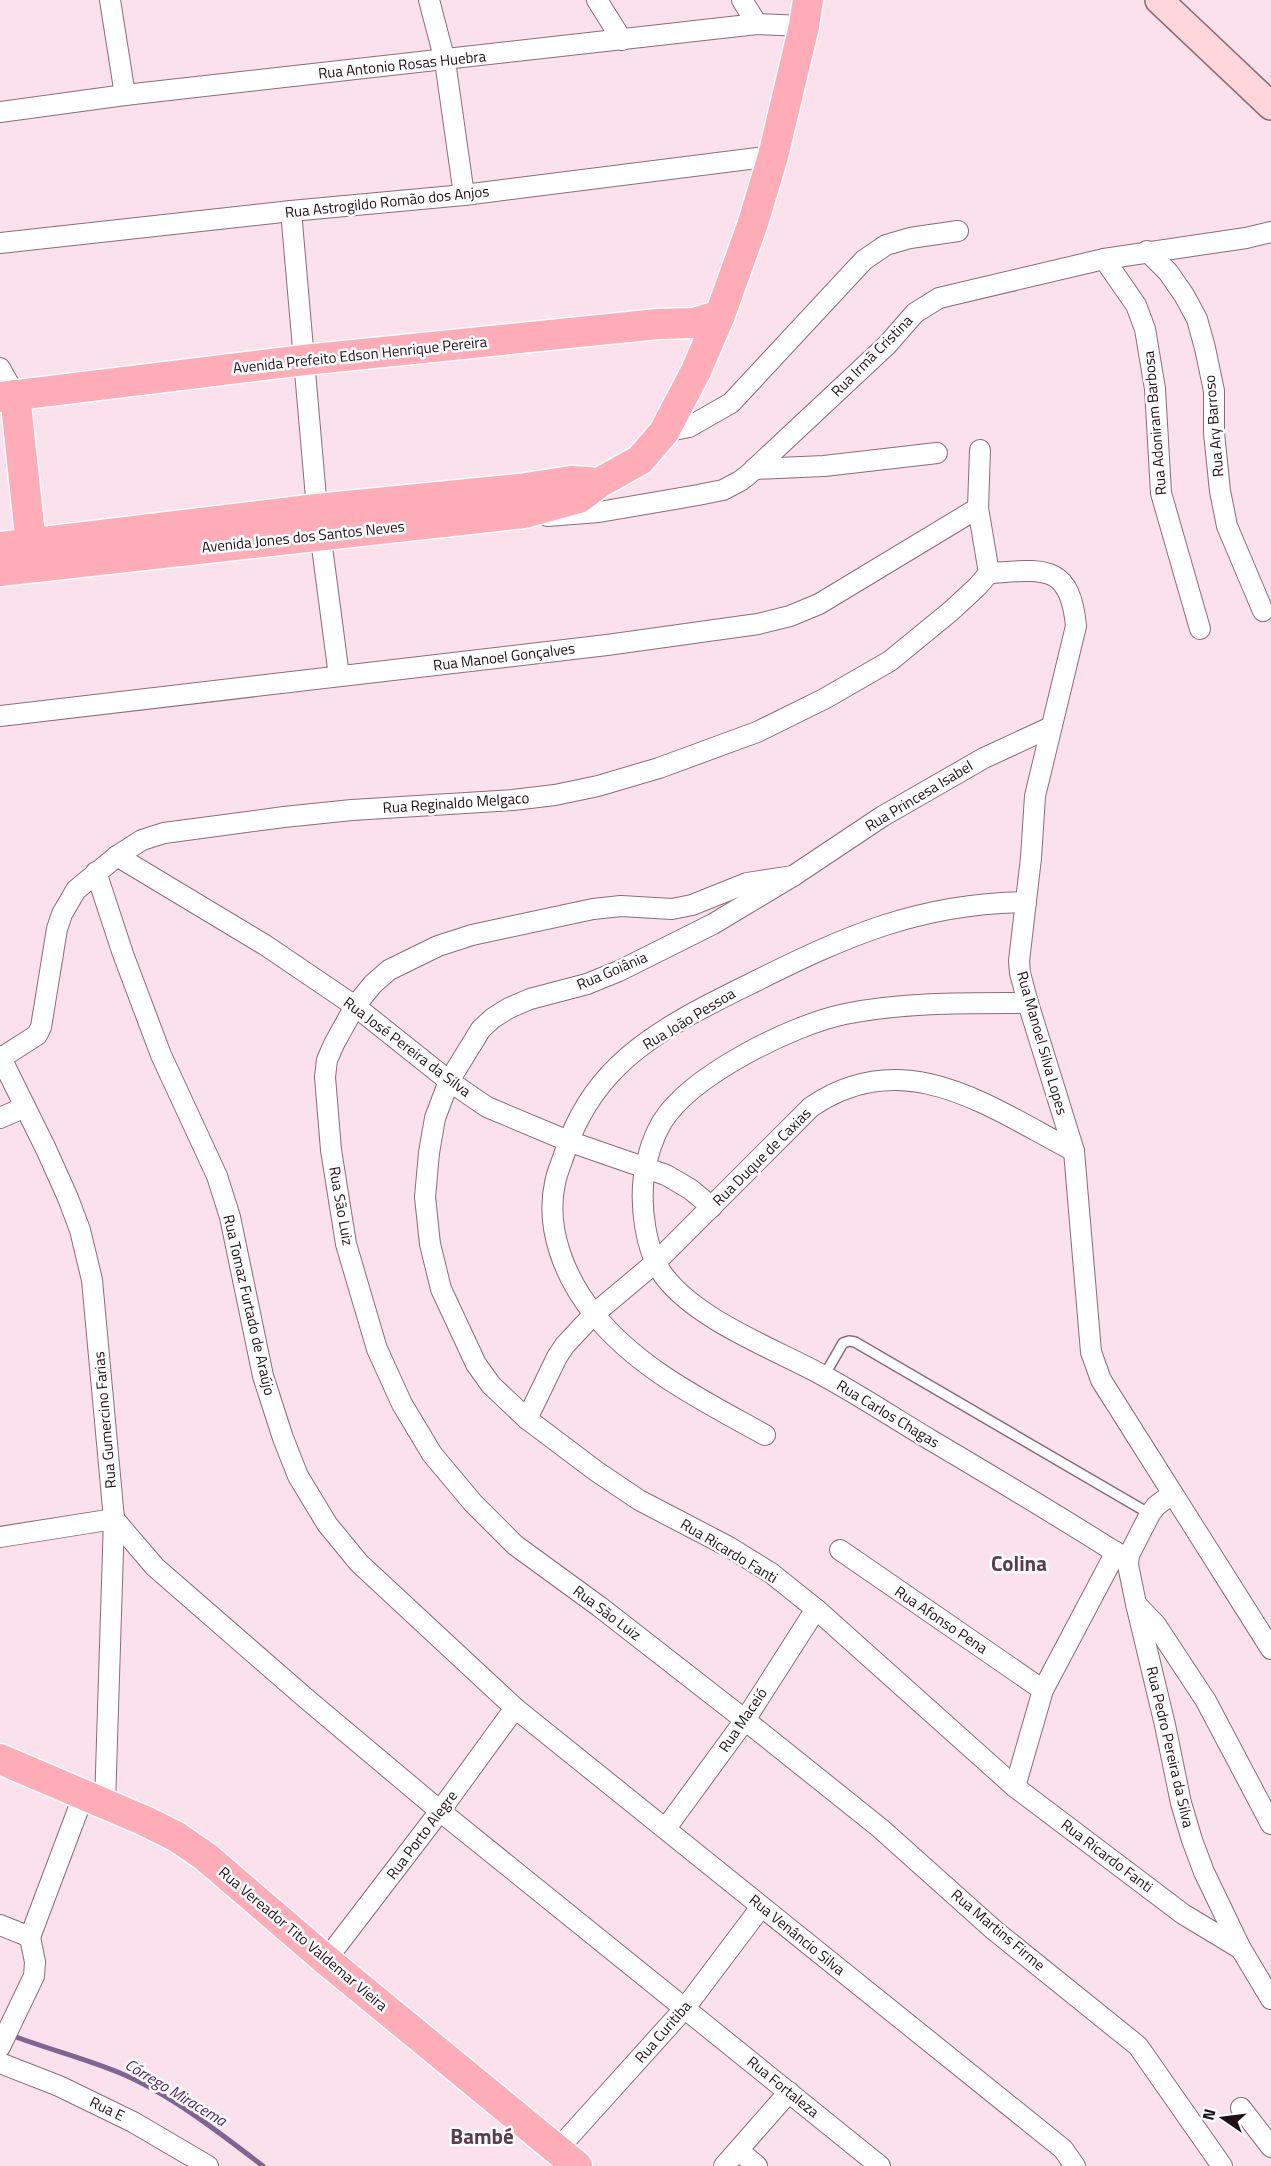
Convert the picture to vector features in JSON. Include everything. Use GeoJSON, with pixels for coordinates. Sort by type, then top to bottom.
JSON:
{"type":"FeatureCollection","features":[{"type":"Feature","properties":{"kind":"main road"},"geometry":{"type":"LineString","coordinates":[[1159,0],[1271,106]]}},
{"type":"Feature","properties":{"kind":"main road"},"geometry":{"type":"LineString","coordinates":[[658,324],[689,314],[706,303],[722,288],[740,259],[773,156],[806,13]]}},
{"type":"Feature","properties":{"kind":"main road","name":"Avenida Jones dos Santos Neves"},"geometry":{"type":"LineString","coordinates":[[15,557],[319,522],[521,501],[579,498],[599,483],[640,460],[664,432],[696,371],[740,259]]}},
{"type":"Feature","properties":{"kind":"main road","name":"Avenida Prefeito Edson Henrique Pereira"},"geometry":{"type":"LineString","coordinates":[[7,396],[304,360],[658,324],[694,323],[719,316]]}},
{"type":"Feature","properties":{"kind":"main road"},"geometry":{"type":"LineString","coordinates":[[7,396],[15,557]]}},
{"type":"Feature","properties":{"kind":"main road"},"geometry":{"type":"LineString","coordinates":[[0,436],[15,557]]}},
{"type":"Feature","properties":{"kind":"main road","name":"Rua Vereador Tito Valdemar Vieira"},"geometry":{"type":"LineString","coordinates":[[0,1759],[145,1821],[206,1857],[326,1960],[567,2158]]}},
{"type":"Feature","properties":{"kind":"street"},"geometry":{"type":"LineString","coordinates":[[110,0],[125,95]]}},
{"type":"Feature","properties":{"kind":"street"},"geometry":{"type":"LineString","coordinates":[[429,0],[445,61],[464,195]]}},
{"type":"Feature","properties":{"kind":"street"},"geometry":{"type":"LineString","coordinates":[[597,0],[622,40]]}},
{"type":"Feature","properties":{"kind":"street"},"geometry":{"type":"LineString","coordinates":[[742,0],[757,24]]}},
{"type":"Feature","properties":{"kind":"street","name":"Rua Antonio Rosas Huebra"},"geometry":{"type":"LineString","coordinates":[[0,112],[125,95],[445,61],[757,24],[806,13]]}},
{"type":"Feature","properties":{"kind":"street","name":"Rua Astrogildo Romão dos Anjos"},"geometry":{"type":"LineString","coordinates":[[0,243],[291,211],[464,195],[773,156]]}},
{"type":"Feature","properties":{"kind":"street"},"geometry":{"type":"LineString","coordinates":[[291,211],[319,522],[339,676]]}},
{"type":"Feature","properties":{"kind":"street"},"geometry":{"type":"LineString","coordinates":[[664,432],[689,427],[731,403],[864,260],[886,245],[910,238],[958,231]]}},
{"type":"Feature","properties":{"kind":"street","name":"Rua Irmã Cristina"},"geometry":{"type":"LineString","coordinates":[[521,501],[562,516],[723,490],[740,481],[754,469],[887,345],[915,313],[939,298],[1104,259],[1246,238],[1271,232]]}},
{"type":"Feature","properties":{"kind":"street","name":"Rua Ary Barroso"},"geometry":{"type":"LineString","coordinates":[[1147,251],[1168,272],[1197,319],[1206,348],[1214,391],[1214,433],[1227,526],[1263,611]]}},
{"type":"Feature","properties":{"kind":"street","name":"Rua Adoniram Barbosa"},"geometry":{"type":"LineString","coordinates":[[1104,259],[1136,305],[1145,330],[1155,389],[1161,493],[1200,629]]}},
{"type":"Feature","properties":{"kind":"street"},"geometry":{"type":"LineString","coordinates":[[0,368],[7,396]]}},
{"type":"Feature","properties":{"kind":"street"},"geometry":{"type":"LineString","coordinates":[[980,450],[978,508],[989,573]]}},
{"type":"Feature","properties":{"kind":"street"},"geometry":{"type":"LineString","coordinates":[[754,469],[824,466],[937,453]]}},
{"type":"Feature","properties":{"kind":"street","name":"Rua Manoel Gonçalves"},"geometry":{"type":"LineString","coordinates":[[0,716],[607,645],[758,624],[790,616],[819,604],[978,508]]}},
{"type":"Feature","properties":{"kind":"street","name":"Rua Manoel Silva Lopes"},"geometry":{"type":"LineString","coordinates":[[989,573],[1033,571],[1048,573],[1062,580],[1070,592],[1074,607],[1076,626],[1035,796],[1031,858],[1019,962],[1028,1003],[1074,1151],[1094,1366],[1271,1650]]}},
{"type":"Feature","properties":{"kind":"street","name":"Rua Reginaldo Melgaco"},"geometry":{"type":"LineString","coordinates":[[0,1057],[37,1035],[41,1028],[57,929],[62,914],[76,890],[117,856],[142,840],[164,833],[341,812],[523,799],[598,786],[659,768],[757,732],[871,674],[951,611],[989,573]]}},
{"type":"Feature","properties":{"kind":"street","name":"Rua Princesa Isabel"},"geometry":{"type":"LineString","coordinates":[[793,876],[883,816],[984,758],[1051,727]]}},
{"type":"Feature","properties":{"kind":"street","name":"Rua José Pereira da Silva"},"geometry":{"type":"LineString","coordinates":[[117,856],[265,945],[355,1006],[449,1081],[487,1107],[568,1141],[678,1181],[712,1207]]}},
{"type":"Feature","properties":{"kind":"street","name":"Rua Tomaz Furtado de Araújo"},"geometry":{"type":"LineString","coordinates":[[96,872],[123,954],[161,1055],[217,1176],[230,1217],[263,1376],[298,1476],[327,1524],[359,1563],[515,1708]]}},
{"type":"Feature","properties":{"kind":"street","name":"Rua São Luiz"},"geometry":{"type":"LineString","coordinates":[[745,1719],[600,1607],[515,1545],[473,1503],[432,1454],[402,1404],[377,1349],[346,1244],[331,1150],[325,1077],[327,1060],[334,1044],[355,1006],[373,984],[389,970],[438,946],[472,935],[593,909],[621,906],[672,909],[692,905],[758,880],[793,876]]}},
{"type":"Feature","properties":{"kind":"street","name":"Rua Goiânia"},"geometry":{"type":"LineString","coordinates":[[449,1081],[482,1029],[493,1018],[509,1008],[530,999],[587,984],[619,971],[712,924],[793,876]]}},
{"type":"Feature","properties":{"kind":"street","name":"Rua João Pessoa"},"geometry":{"type":"LineString","coordinates":[[765,1435],[687,1391],[648,1365],[622,1343],[594,1314],[573,1284],[562,1261],[553,1210],[555,1183],[568,1141],[592,1095],[620,1064],[657,1035],[736,991],[823,948],[894,921],[956,906],[992,902],[1026,902]]}},
{"type":"Feature","properties":{"kind":"street"},"geometry":{"type":"LineString","coordinates":[[656,1262],[642,1209],[645,1168],[661,1123],[672,1108],[694,1087],[767,1043],[811,1023],[846,1014],[949,1004],[1028,1003]]}},
{"type":"Feature","properties":{"kind":"street","name":"Rua Gumercino Farias"},"geometry":{"type":"LineString","coordinates":[[0,1057],[46,1149],[80,1230],[92,1280],[114,1519],[95,1799],[30,1937]]}},
{"type":"Feature","properties":{"kind":"street","name":"Rua Duque de Caxias"},"geometry":{"type":"LineString","coordinates":[[527,1419],[557,1357],[594,1314],[656,1262],[811,1107],[854,1084],[887,1080],[915,1082],[956,1090],[1074,1151]]}},
{"type":"Feature","properties":{"kind":"street","name":"Rua Ricardo Fanti"},"geometry":{"type":"LineString","coordinates":[[449,1081],[435,1118],[429,1153],[425,1197],[430,1244],[441,1289],[476,1364],[491,1385],[527,1419],[639,1500],[771,1573],[816,1609],[1015,1787],[1183,1914],[1241,1949]]}},
{"type":"Feature","properties":{"kind":"street"},"geometry":{"type":"LineString","coordinates":[[0,1118],[25,1107]]}},
{"type":"Feature","properties":{"kind":"street","name":"Rua Carlos Chagas"},"geometry":{"type":"LineString","coordinates":[[656,1262],[664,1276],[693,1303],[730,1327],[824,1376],[1122,1556]]}},
{"type":"Feature","properties":{"kind":"street"},"geometry":{"type":"LineString","coordinates":[[1015,1787],[1043,1690],[1122,1556],[1156,1506],[1172,1494]]}},
{"type":"Feature","properties":{"kind":"street"},"geometry":{"type":"LineString","coordinates":[[0,1537],[114,1519]]}},
{"type":"Feature","properties":{"kind":"street","name":"Rua Fortaleza"},"geometry":{"type":"LineString","coordinates":[[114,1519],[155,1567],[178,1589],[440,1811],[880,2166]]}},
{"type":"Feature","properties":{"kind":"street","name":"Rua Afonso Pena"},"geometry":{"type":"LineString","coordinates":[[840,1550],[1043,1690]]}},
{"type":"Feature","properties":{"kind":"street","name":"Rua Pedro Pereira da Silva"},"geometry":{"type":"LineString","coordinates":[[1122,1556],[1136,1604],[1181,1803],[1190,1831],[1204,1872],[1241,1949],[1271,1999]]}},
{"type":"Feature","properties":{"kind":"street"},"geometry":{"type":"LineString","coordinates":[[1136,1604],[1156,1625],[1206,1701],[1271,1824]]}},
{"type":"Feature","properties":{"kind":"street","name":"Rua Maceió"},"geometry":{"type":"LineString","coordinates":[[666,1828],[745,1719],[816,1609]]}},
{"type":"Feature","properties":{"kind":"street","name":"Rua Porto Alegre"},"geometry":{"type":"LineString","coordinates":[[326,1960],[440,1811],[515,1708]]}},
{"type":"Feature","properties":{"kind":"street","name":"Rua Venâncio Silva"},"geometry":{"type":"LineString","coordinates":[[515,1708],[1063,2148],[1075,2166]]}},
{"type":"Feature","properties":{"kind":"street","name":"Rua Martins Firme"},"geometry":{"type":"LineString","coordinates":[[745,1719],[880,1828],[994,1930],[1138,2046],[1222,2166]]}},
{"type":"Feature","properties":{"kind":"street","name":"Rua Curitiba"},"geometry":{"type":"LineString","coordinates":[[567,2158],[761,1907]]}},
{"type":"Feature","properties":{"kind":"street"},"geometry":{"type":"LineString","coordinates":[[0,1925],[30,1937],[35,1962],[34,1976],[4,2038]]}},
{"type":"Feature","properties":{"kind":"street","name":"Rua E"},"geometry":{"type":"LineString","coordinates":[[0,2063],[59,2086],[133,2122],[208,2166]]}},
{"type":"Feature","properties":{"kind":"street"},"geometry":{"type":"LineString","coordinates":[[724,2166],[789,2092]]}},
{"type":"Feature","properties":{"kind":"street"},"geometry":{"type":"LineString","coordinates":[[1241,2108],[1271,2148]]}},
{"type":"Feature","properties":{"kind":"street"},"geometry":{"type":"LineString","coordinates":[[1063,2148],[1088,2166]]}},
{"type":"Feature","properties":{"kind":"street"},"geometry":{"type":"LineString","coordinates":[[739,2151],[757,2166]]}},
{"type":"Feature","properties":{"kind":"lane"},"geometry":{"type":"LineString","coordinates":[[824,1376],[843,1343],[855,1342],[1150,1514]]}},
{"type":"Feature","properties":{"kind":"waterway","name":"Córrego Miracema"},"geometry":{"type":"LineString","coordinates":[[11,2035],[120,2073],[139,2082],[194,2115],[263,2166]]}},
{"type":"Feature","properties":{"kind":"district","name":"Colina"},"geometry":{"type":"Point","coordinates":[1019,1564]}},
{"type":"Feature","properties":{"kind":"district","name":"Bambé"},"geometry":{"type":"Point","coordinates":[482,2137]}}]}
